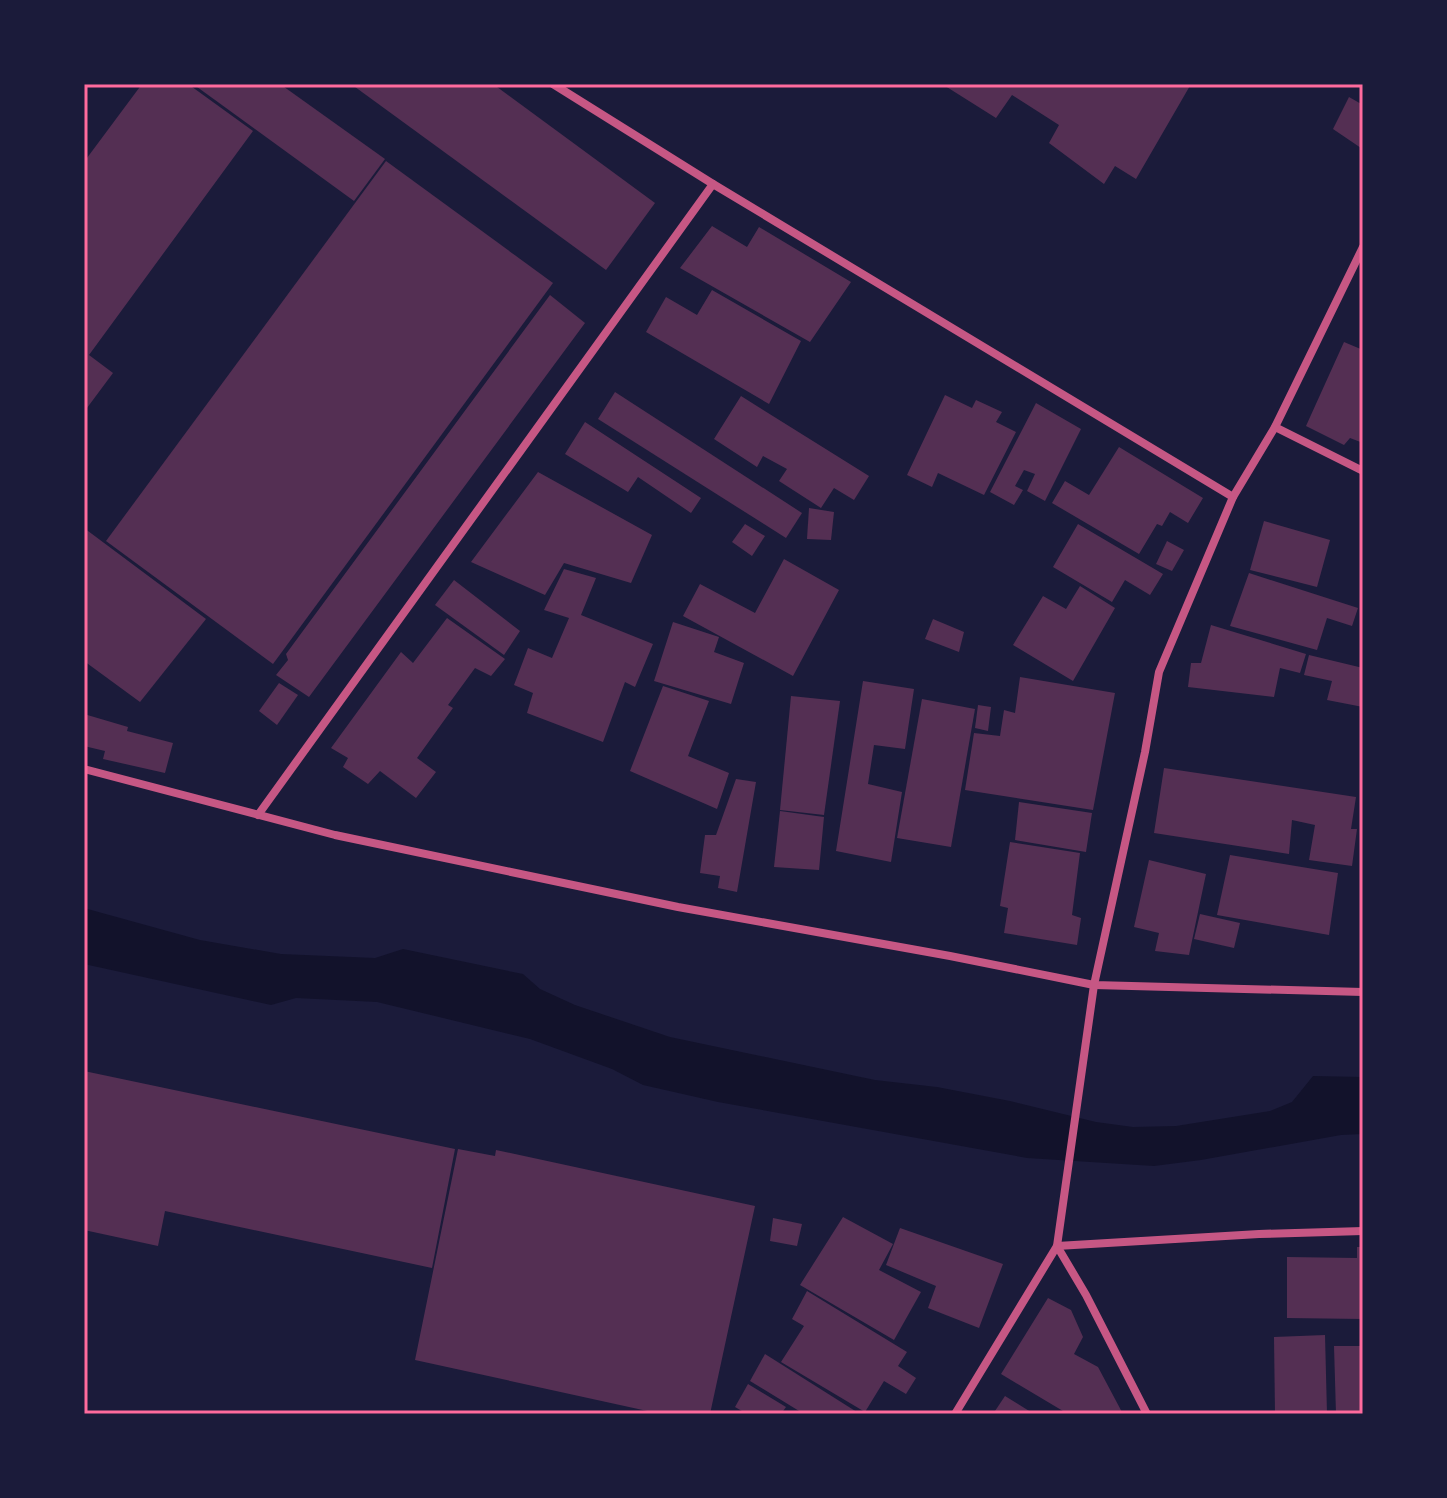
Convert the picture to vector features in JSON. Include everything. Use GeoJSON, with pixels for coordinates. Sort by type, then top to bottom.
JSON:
{"type":"FeatureCollection","features":[{"type":"Feature","properties":{"kind":"street"},"geometry":{"type":"LineString","coordinates":[[553,84],[713,184],[1233,497]]}},
{"type":"Feature","properties":{"kind":"street"},"geometry":{"type":"LineString","coordinates":[[258,815],[713,184]]}},
{"type":"Feature","properties":{"kind":"street"},"geometry":{"type":"LineString","coordinates":[[955,1414],[1057,1246],[1094,985],[1145,752],[1159,672],[1233,497],[1275,427],[1363,247]]}},
{"type":"Feature","properties":{"kind":"street"},"geometry":{"type":"LineString","coordinates":[[1275,427],[1363,471]]}},
{"type":"Feature","properties":{"kind":"street"},"geometry":{"type":"LineString","coordinates":[[84,769],[335,835],[678,907],[1094,985],[1363,992]]}},
{"type":"Feature","properties":{"kind":"street"},"geometry":{"type":"LineString","coordinates":[[1057,1246],[1363,1231]]}},
{"type":"Feature","properties":{"kind":"street"},"geometry":{"type":"LineString","coordinates":[[1057,1246],[1086,1295],[1147,1414]]}},
{"type":"Feature","properties":{"kind":"shaded area"},"geometry":{"type":"Polygon","coordinates":[[[84,908],[200,940],[281,954],[375,958],[403,949],[523,974],[540,989],[575,1005],[670,1037],[875,1080],[937,1087],[1096,1122],[1133,1127],[1176,1126],[1270,1111],[1292,1102],[1313,1076],[1363,1077],[1363,1134],[1154,1166],[1027,1158],[718,1102],[643,1085],[612,1069],[530,1039],[377,1002],[296,998],[271,1005],[84,964],[84,908]]]}},
{"type":"Feature","properties":{"kind":"building"},"geometry":{"type":"Polygon","coordinates":[[[142,84],[188,84],[253,131],[89,355],[113,373],[84,412],[84,162],[142,84]]]}},
{"type":"Feature","properties":{"kind":"building"},"geometry":{"type":"Polygon","coordinates":[[[193,84],[280,84],[385,159],[354,201],[193,84]]]}},
{"type":"Feature","properties":{"kind":"building"},"geometry":{"type":"Polygon","coordinates":[[[351,84],[493,84],[655,203],[606,270],[351,84]]]}},
{"type":"Feature","properties":{"kind":"building"},"geometry":{"type":"Polygon","coordinates":[[[942,84],[1191,84],[1136,179],[1115,166],[1104,184],[1049,143],[1059,125],[1012,95],[996,118],[942,84]]]}},
{"type":"Feature","properties":{"kind":"building"},"geometry":{"type":"Polygon","coordinates":[[[1349,97],[1363,105],[1361,148],[1333,129],[1349,97]]]}},
{"type":"Feature","properties":{"kind":"building"},"geometry":{"type":"Polygon","coordinates":[[[386,161],[553,283],[273,664],[106,541],[386,161]]]}},
{"type":"Feature","properties":{"kind":"building"},"geometry":{"type":"Polygon","coordinates":[[[712,226],[747,247],[759,227],[851,282],[810,342],[680,268],[712,226]]]}},
{"type":"Feature","properties":{"kind":"building"},"geometry":{"type":"Polygon","coordinates":[[[712,290],[801,341],[769,404],[646,332],[666,297],[697,315],[712,290]]]}},
{"type":"Feature","properties":{"kind":"building"},"geometry":{"type":"Polygon","coordinates":[[[550,295],[585,323],[309,697],[276,675],[288,660],[286,654],[550,295]]]}},
{"type":"Feature","properties":{"kind":"building"},"geometry":{"type":"Polygon","coordinates":[[[1344,342],[1363,350],[1363,443],[1350,438],[1344,445],[1306,426],[1344,342]]]}},
{"type":"Feature","properties":{"kind":"building"},"geometry":{"type":"Polygon","coordinates":[[[615,392],[802,513],[786,538],[598,419],[615,392]]]}},
{"type":"Feature","properties":{"kind":"building"},"geometry":{"type":"Polygon","coordinates":[[[945,395],[972,408],[976,400],[1002,412],[996,422],[1016,432],[984,495],[938,473],[932,487],[907,475],[945,395]]]}},
{"type":"Feature","properties":{"kind":"building"},"geometry":{"type":"Polygon","coordinates":[[[741,396],[869,476],[854,500],[834,488],[821,508],[779,481],[787,469],[763,456],[757,467],[714,439],[741,396]]]}},
{"type":"Feature","properties":{"kind":"building"},"geometry":{"type":"Polygon","coordinates":[[[1036,403],[1081,429],[1045,501],[1027,491],[1035,474],[1024,470],[1015,486],[1023,490],[1014,505],[990,492],[1036,403]]]}},
{"type":"Feature","properties":{"kind":"building"},"geometry":{"type":"Polygon","coordinates":[[[585,422],[701,498],[691,513],[638,477],[628,492],[565,454],[585,422]]]}},
{"type":"Feature","properties":{"kind":"building"},"geometry":{"type":"Polygon","coordinates":[[[1119,447],[1203,498],[1188,523],[1170,512],[1162,526],[1157,524],[1139,554],[1052,503],[1065,481],[1089,495],[1119,447]]]}},
{"type":"Feature","properties":{"kind":"building"},"geometry":{"type":"Polygon","coordinates":[[[538,472],[652,535],[631,583],[564,563],[545,595],[471,562],[538,472]]]}},
{"type":"Feature","properties":{"kind":"building"},"geometry":{"type":"Polygon","coordinates":[[[809,508],[834,512],[831,540],[807,539],[809,508]]]}},
{"type":"Feature","properties":{"kind":"building"},"geometry":{"type":"Polygon","coordinates":[[[1264,521],[1330,540],[1317,587],[1250,570],[1264,521]]]}},
{"type":"Feature","properties":{"kind":"building"},"geometry":{"type":"Polygon","coordinates":[[[745,524],[765,536],[752,556],[732,542],[745,524]]]}},
{"type":"Feature","properties":{"kind":"building"},"geometry":{"type":"Polygon","coordinates":[[[1078,524],[1163,574],[1150,595],[1125,580],[1112,602],[1053,567],[1078,524]]]}},
{"type":"Feature","properties":{"kind":"building"},"geometry":{"type":"Polygon","coordinates":[[[84,528],[206,619],[140,702],[84,661],[84,528]]]}},
{"type":"Feature","properties":{"kind":"building"},"geometry":{"type":"Polygon","coordinates":[[[1167,541],[1184,550],[1172,571],[1156,564],[1167,541]]]}},
{"type":"Feature","properties":{"kind":"building"},"geometry":{"type":"Polygon","coordinates":[[[784,559],[839,590],[793,676],[683,616],[700,584],[755,613],[784,559]]]}},
{"type":"Feature","properties":{"kind":"building"},"geometry":{"type":"Polygon","coordinates":[[[564,569],[596,578],[581,615],[653,644],[635,687],[625,682],[603,742],[527,713],[533,693],[514,685],[528,648],[552,658],[569,618],[544,610],[564,569]]]}},
{"type":"Feature","properties":{"kind":"building"},"geometry":{"type":"Polygon","coordinates":[[[1249,573],[1358,608],[1352,626],[1327,618],[1317,650],[1230,626],[1249,573]]]}},
{"type":"Feature","properties":{"kind":"building"},"geometry":{"type":"Polygon","coordinates":[[[454,580],[520,631],[504,655],[435,605],[454,580]]]}},
{"type":"Feature","properties":{"kind":"building"},"geometry":{"type":"Polygon","coordinates":[[[1080,586],[1115,608],[1073,681],[1013,645],[1043,596],[1066,609],[1080,586]]]}},
{"type":"Feature","properties":{"kind":"building"},"geometry":{"type":"Polygon","coordinates":[[[447,618],[505,659],[491,676],[475,668],[448,705],[453,708],[417,758],[436,772],[416,798],[380,771],[368,784],[343,767],[348,758],[331,748],[401,652],[413,663],[447,618]]]}},
{"type":"Feature","properties":{"kind":"building"},"geometry":{"type":"Polygon","coordinates":[[[933,619],[964,632],[959,652],[925,639],[933,619]]]}},
{"type":"Feature","properties":{"kind":"building"},"geometry":{"type":"Polygon","coordinates":[[[673,622],[719,637],[714,652],[744,663],[731,704],[654,681],[673,622]]]}},
{"type":"Feature","properties":{"kind":"building"},"geometry":{"type":"Polygon","coordinates":[[[1211,625],[1306,654],[1300,673],[1280,668],[1274,697],[1188,687],[1191,663],[1201,663],[1211,625]]]}},
{"type":"Feature","properties":{"kind":"building"},"geometry":{"type":"Polygon","coordinates":[[[1309,655],[1363,668],[1363,707],[1327,700],[1332,681],[1304,675],[1309,655]]]}},
{"type":"Feature","properties":{"kind":"building"},"geometry":{"type":"Polygon","coordinates":[[[1020,677],[1115,693],[1093,810],[965,790],[974,733],[1000,736],[1004,710],[1015,713],[1020,677]]]}},
{"type":"Feature","properties":{"kind":"building"},"geometry":{"type":"Polygon","coordinates":[[[863,681],[914,689],[905,749],[874,745],[868,784],[902,792],[891,862],[836,851],[863,681]]]}},
{"type":"Feature","properties":{"kind":"building"},"geometry":{"type":"Polygon","coordinates":[[[279,683],[298,695],[277,725],[259,711],[279,683]]]}},
{"type":"Feature","properties":{"kind":"building"},"geometry":{"type":"Polygon","coordinates":[[[663,686],[709,701],[688,756],[729,773],[717,809],[630,771],[663,686]]]}},
{"type":"Feature","properties":{"kind":"building"},"geometry":{"type":"Polygon","coordinates":[[[791,696],[840,701],[824,815],[780,810],[791,696]]]}},
{"type":"Feature","properties":{"kind":"building"},"geometry":{"type":"Polygon","coordinates":[[[922,699],[975,709],[951,847],[897,838],[922,699]]]}},
{"type":"Feature","properties":{"kind":"building"},"geometry":{"type":"Polygon","coordinates":[[[978,705],[991,707],[988,731],[975,728],[978,705]]]}},
{"type":"Feature","properties":{"kind":"building"},"geometry":{"type":"Polygon","coordinates":[[[84,714],[128,727],[127,731],[173,743],[165,773],[103,759],[105,751],[84,746],[84,714]]]}},
{"type":"Feature","properties":{"kind":"building"},"geometry":{"type":"Polygon","coordinates":[[[1164,768],[1356,797],[1351,829],[1357,829],[1352,866],[1309,860],[1315,825],[1292,820],[1289,854],[1154,833],[1164,768]]]}},
{"type":"Feature","properties":{"kind":"building"},"geometry":{"type":"Polygon","coordinates":[[[736,779],[756,782],[737,892],[718,888],[720,876],[700,873],[705,835],[716,835],[736,779]]]}},
{"type":"Feature","properties":{"kind":"building"},"geometry":{"type":"Polygon","coordinates":[[[1019,802],[1092,813],[1086,852],[1015,840],[1019,802]]]}},
{"type":"Feature","properties":{"kind":"building"},"geometry":{"type":"Polygon","coordinates":[[[780,811],[824,817],[819,870],[774,867],[780,811]]]}},
{"type":"Feature","properties":{"kind":"building"},"geometry":{"type":"Polygon","coordinates":[[[1010,842],[1080,853],[1072,915],[1081,918],[1077,945],[1004,933],[1008,908],[1000,906],[1010,842]]]}},
{"type":"Feature","properties":{"kind":"building"},"geometry":{"type":"Polygon","coordinates":[[[1230,855],[1338,873],[1329,935],[1217,915],[1230,855]]]}},
{"type":"Feature","properties":{"kind":"building"},"geometry":{"type":"Polygon","coordinates":[[[1149,860],[1206,874],[1189,955],[1155,951],[1159,933],[1134,927],[1149,860]]]}},
{"type":"Feature","properties":{"kind":"building"},"geometry":{"type":"Polygon","coordinates":[[[1200,914],[1240,923],[1234,948],[1194,939],[1200,914]]]}},
{"type":"Feature","properties":{"kind":"building"},"geometry":{"type":"Polygon","coordinates":[[[84,1071],[455,1149],[432,1268],[165,1211],[158,1246],[84,1230],[84,1071]]]}},
{"type":"Feature","properties":{"kind":"building"},"geometry":{"type":"Polygon","coordinates":[[[458,1149],[495,1156],[496,1150],[755,1206],[710,1414],[661,1414],[415,1360],[458,1149]]]}},
{"type":"Feature","properties":{"kind":"building"},"geometry":{"type":"Polygon","coordinates":[[[843,1217],[893,1244],[879,1270],[921,1292],[894,1340],[800,1285],[843,1217]]]}},
{"type":"Feature","properties":{"kind":"building"},"geometry":{"type":"Polygon","coordinates":[[[773,1218],[802,1224],[797,1246],[770,1241],[773,1218]]]}},
{"type":"Feature","properties":{"kind":"building"},"geometry":{"type":"Polygon","coordinates":[[[900,1228],[1003,1264],[979,1328],[928,1308],[936,1286],[886,1265],[900,1228]]]}},
{"type":"Feature","properties":{"kind":"building"},"geometry":{"type":"Polygon","coordinates":[[[1357,1247],[1363,1247],[1363,1319],[1287,1318],[1287,1257],[1357,1258],[1357,1247]]]}},
{"type":"Feature","properties":{"kind":"building"},"geometry":{"type":"Polygon","coordinates":[[[807,1291],[907,1352],[898,1366],[916,1378],[906,1394],[884,1381],[865,1412],[781,1362],[804,1326],[792,1319],[807,1291]]]}},
{"type":"Feature","properties":{"kind":"building"},"geometry":{"type":"Polygon","coordinates":[[[1048,1298],[1071,1310],[1083,1337],[1074,1354],[1098,1367],[1123,1414],[1068,1414],[1001,1374],[1048,1298]]]}},
{"type":"Feature","properties":{"kind":"building"},"geometry":{"type":"Polygon","coordinates":[[[1325,1335],[1327,1414],[1275,1414],[1274,1337],[1325,1335]]]}},
{"type":"Feature","properties":{"kind":"building"},"geometry":{"type":"Polygon","coordinates":[[[1334,1346],[1363,1346],[1363,1414],[1336,1414],[1334,1346]]]}},
{"type":"Feature","properties":{"kind":"building"},"geometry":{"type":"Polygon","coordinates":[[[765,1354],[860,1414],[804,1414],[750,1381],[765,1354]]]}},
{"type":"Feature","properties":{"kind":"building"},"geometry":{"type":"Polygon","coordinates":[[[748,1384],[786,1407],[781,1414],[747,1414],[735,1407],[748,1384]]]}},
{"type":"Feature","properties":{"kind":"building"},"geometry":{"type":"Polygon","coordinates":[[[1005,1396],[1034,1414],[993,1414],[1005,1396]]]}}]}
